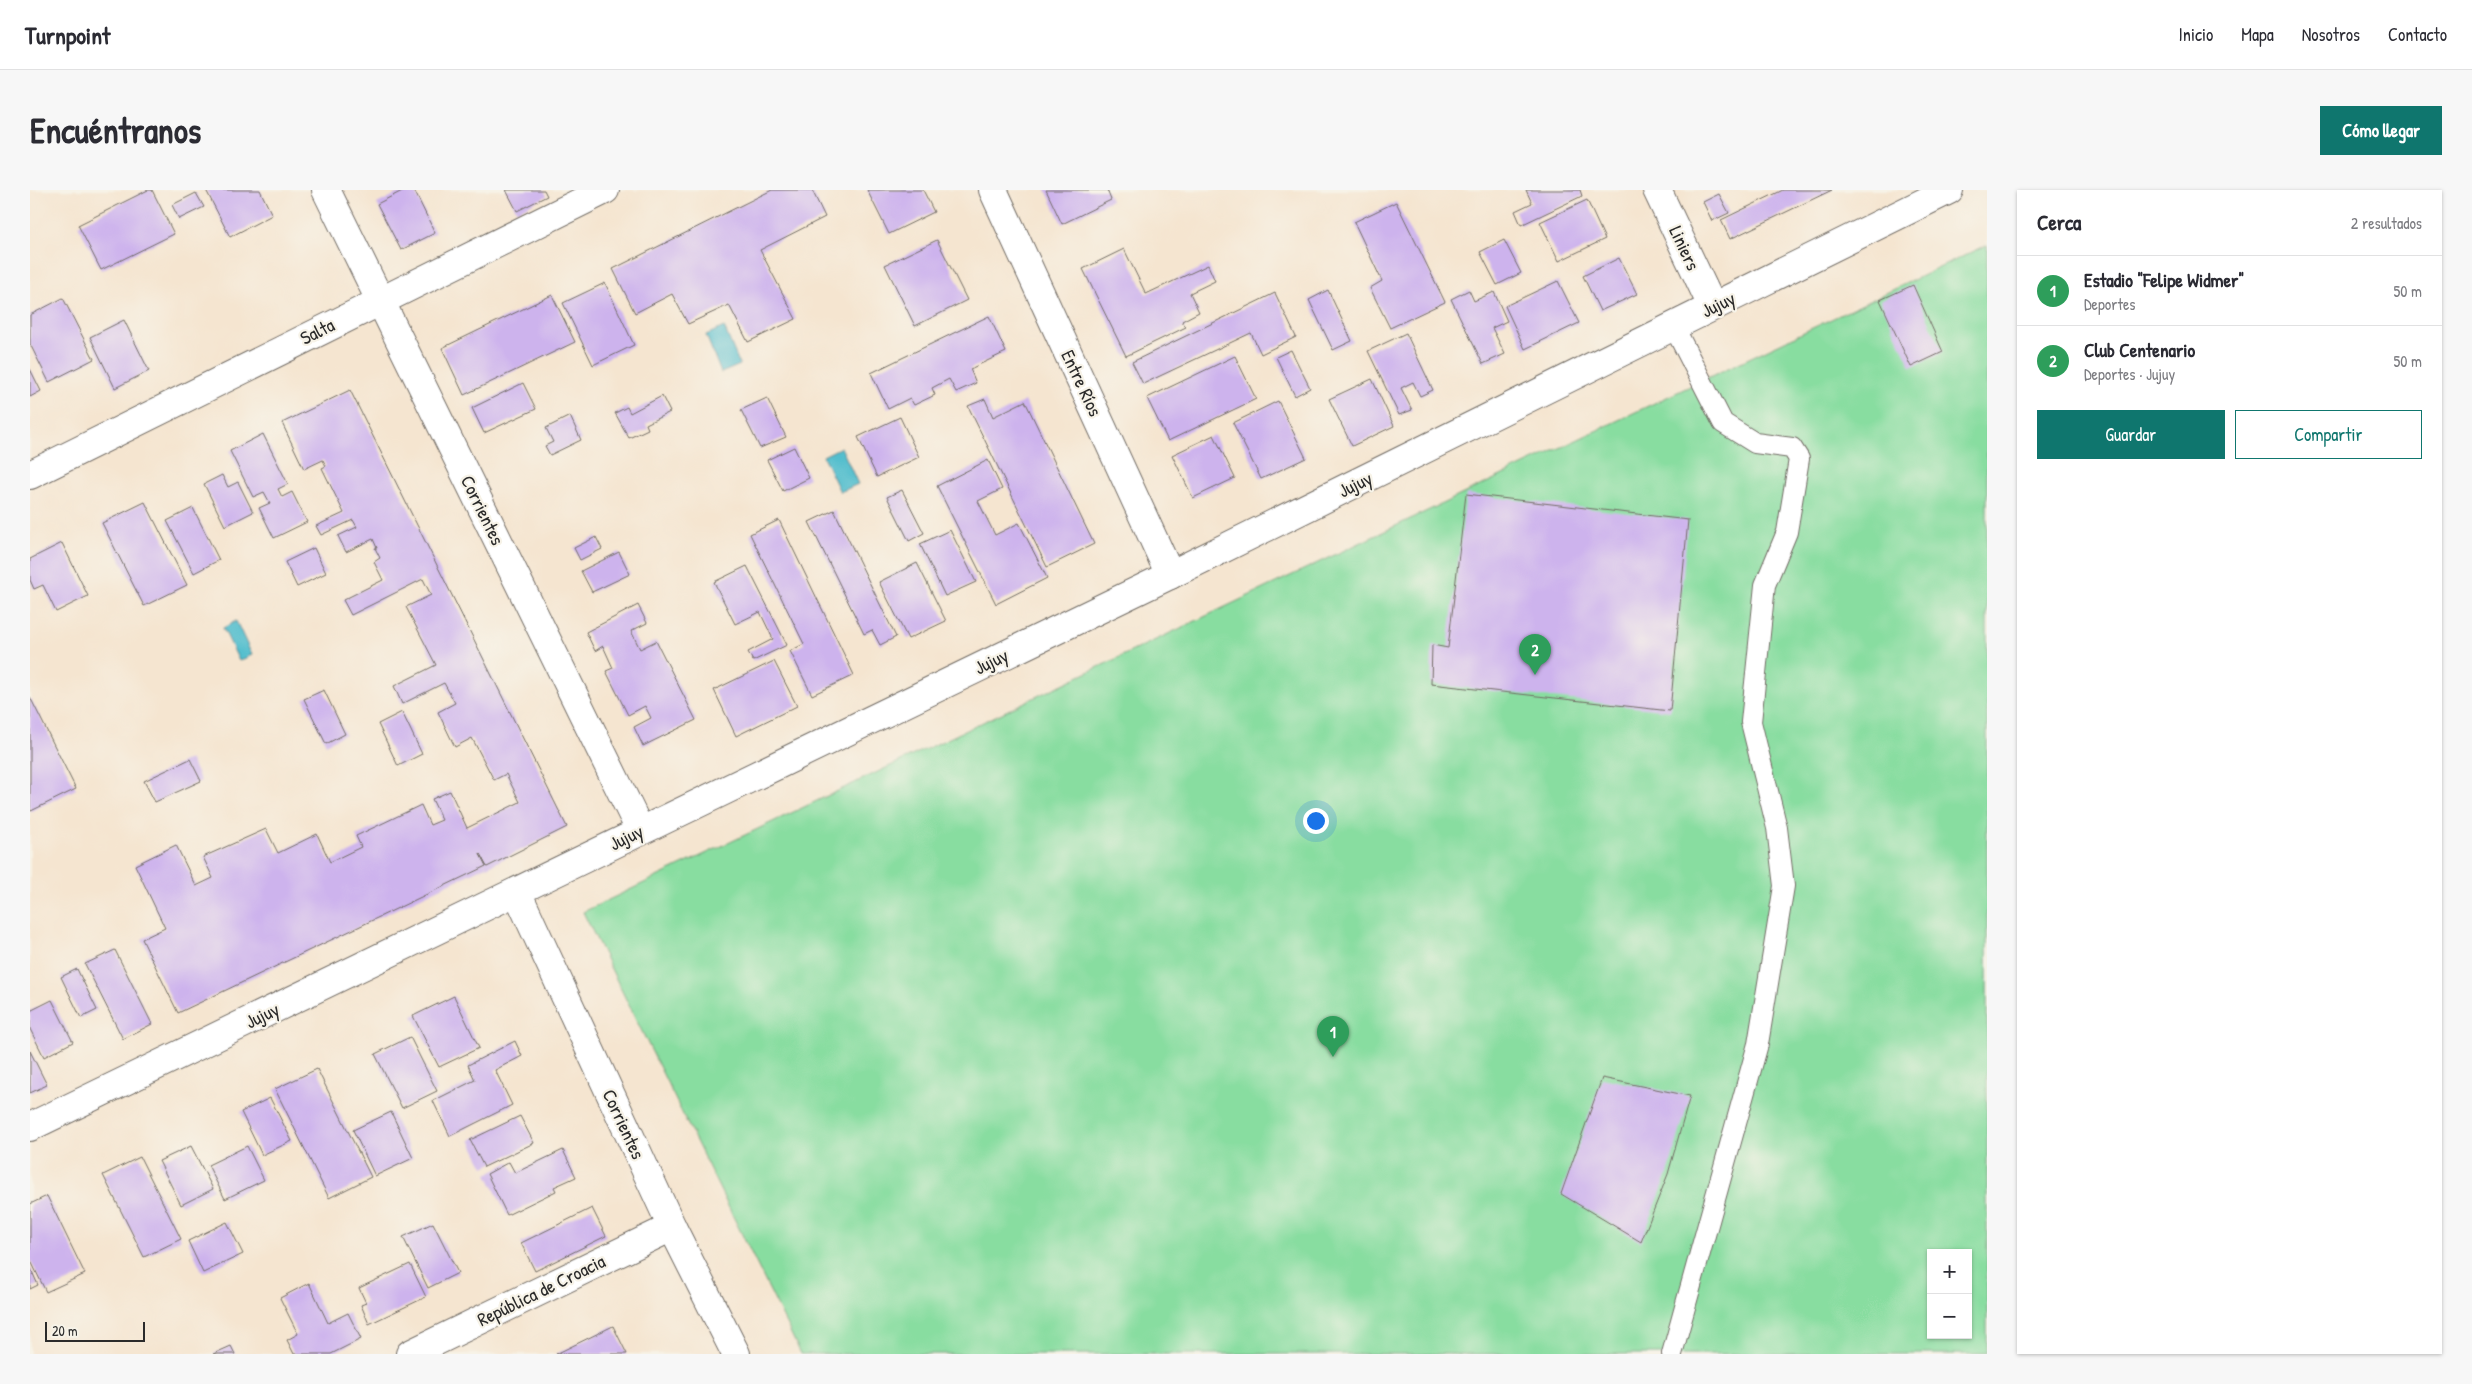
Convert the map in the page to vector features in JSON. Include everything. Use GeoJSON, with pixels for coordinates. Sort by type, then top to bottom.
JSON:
{"type":"FeatureCollection","features":[{"type":"Feature","properties":{"kind":"street","name":"Corrientes"},"geometry":{"type":"LineString","coordinates":[[326,190],[640,830]]}},
{"type":"Feature","properties":{"kind":"street","name":"Salta"},"geometry":{"type":"LineString","coordinates":[[30,475],[379,300],[605,190]]}},
{"type":"Feature","properties":{"kind":"street","name":"Entre Ríos"},"geometry":{"type":"LineString","coordinates":[[993,190],[1170,576]]}},
{"type":"Feature","properties":{"kind":"street","name":"Liniers"},"geometry":{"type":"LineString","coordinates":[[1657,190],[1712,306]]}},
{"type":"Feature","properties":{"kind":"street","name":"Jujuy"},"geometry":{"type":"LineString","coordinates":[[30,1126],[517,892],[640,830],[1170,576],[1949,190]]}},
{"type":"Feature","properties":{"kind":"street","name":"Corrientes"},"geometry":{"type":"LineString","coordinates":[[517,892],[672,1227],[736,1354]]}},
{"type":"Feature","properties":{"kind":"street","name":"República de Croacia"},"geometry":{"type":"LineString","coordinates":[[410,1354],[672,1227]]}},
{"type":"Feature","properties":{"kind":"lane"},"geometry":{"type":"LineString","coordinates":[[1672,1354],[1758,1044],[1784,886],[1777,828],[1751,722],[1765,585],[1787,532],[1799,459],[1792,448],[1755,443],[1723,423],[1673,326]]}},
{"type":"Feature","properties":{"kind":"green space"},"geometry":{"type":"Polygon","coordinates":[[[1987,245],[1987,1354],[801,1354],[583,912],[1987,245]]]}},
{"type":"Feature","properties":{"kind":"water"},"geometry":{"type":"Polygon","coordinates":[[[724,327],[740,365],[721,373],[706,335],[724,327]]]}},
{"type":"Feature","properties":{"kind":"water"},"geometry":{"type":"Polygon","coordinates":[[[841,447],[858,484],[840,492],[823,456],[841,447]]]}},
{"type":"Feature","properties":{"kind":"water"},"geometry":{"type":"Polygon","coordinates":[[[236,621],[252,655],[239,661],[223,628],[236,621]]]}},
{"type":"Feature","properties":{"kind":"building"},"geometry":{"type":"Polygon","coordinates":[[[148,190],[152,190],[174,234],[101,270],[78,225],[148,190]]]}},
{"type":"Feature","properties":{"kind":"building"},"geometry":{"type":"Polygon","coordinates":[[[206,190],[260,190],[272,215],[230,237],[206,190]]]}},
{"type":"Feature","properties":{"kind":"building"},"geometry":{"type":"Polygon","coordinates":[[[404,190],[414,190],[435,233],[401,250],[377,204],[404,190]]]}},
{"type":"Feature","properties":{"kind":"building"},"geometry":{"type":"Polygon","coordinates":[[[506,190],[544,190],[547,196],[517,211],[506,190]]]}},
{"type":"Feature","properties":{"kind":"building"},"geometry":{"type":"Polygon","coordinates":[[[772,190],[812,190],[825,217],[760,250],[796,319],[748,342],[729,305],[688,324],[672,294],[635,313],[613,269],[772,190]]]}},
{"type":"Feature","properties":{"kind":"building"},"geometry":{"type":"Polygon","coordinates":[[[867,190],[923,190],[934,212],[889,234],[867,190]]]}},
{"type":"Feature","properties":{"kind":"building"},"geometry":{"type":"Polygon","coordinates":[[[1046,190],[1107,190],[1111,200],[1062,224],[1046,190]]]}},
{"type":"Feature","properties":{"kind":"building"},"geometry":{"type":"Polygon","coordinates":[[[1526,190],[1580,190],[1582,196],[1521,225],[1515,211],[1532,203],[1526,190]]]}},
{"type":"Feature","properties":{"kind":"building"},"geometry":{"type":"Polygon","coordinates":[[[1783,190],[1832,190],[1730,239],[1721,220],[1783,190]]]}},
{"type":"Feature","properties":{"kind":"building"},"geometry":{"type":"Polygon","coordinates":[[[196,193],[204,207],[179,219],[172,205],[196,193]]]}},
{"type":"Feature","properties":{"kind":"building"},"geometry":{"type":"Polygon","coordinates":[[[1719,194],[1729,213],[1712,221],[1703,202],[1719,194]]]}},
{"type":"Feature","properties":{"kind":"building"},"geometry":{"type":"Polygon","coordinates":[[[1587,200],[1605,239],[1559,261],[1540,222],[1587,200]]]}},
{"type":"Feature","properties":{"kind":"building"},"geometry":{"type":"Polygon","coordinates":[[[1396,202],[1445,302],[1390,328],[1370,288],[1382,281],[1354,222],[1396,202]]]}},
{"type":"Feature","properties":{"kind":"building"},"geometry":{"type":"Polygon","coordinates":[[[937,240],[967,300],[915,326],[885,265],[937,240]]]}},
{"type":"Feature","properties":{"kind":"building"},"geometry":{"type":"Polygon","coordinates":[[[1504,240],[1521,273],[1497,285],[1480,252],[1504,240]]]}},
{"type":"Feature","properties":{"kind":"building"},"geometry":{"type":"Polygon","coordinates":[[[1124,249],[1146,294],[1208,265],[1215,281],[1190,293],[1199,312],[1182,321],[1186,327],[1126,356],[1083,269],[1124,249]]]}},
{"type":"Feature","properties":{"kind":"building"},"geometry":{"type":"Polygon","coordinates":[[[1619,258],[1637,294],[1600,311],[1583,276],[1619,258]]]}},
{"type":"Feature","properties":{"kind":"building"},"geometry":{"type":"Polygon","coordinates":[[[1558,281],[1579,323],[1525,349],[1505,306],[1558,281]]]}},
{"type":"Feature","properties":{"kind":"building"},"geometry":{"type":"Polygon","coordinates":[[[605,283],[634,345],[593,365],[563,303],[605,283]]]}},
{"type":"Feature","properties":{"kind":"building"},"geometry":{"type":"Polygon","coordinates":[[[1913,285],[1943,352],[1911,367],[1880,300],[1913,285]]]}},
{"type":"Feature","properties":{"kind":"building"},"geometry":{"type":"Polygon","coordinates":[[[1328,290],[1352,341],[1333,350],[1309,300],[1328,290]]]}},
{"type":"Feature","properties":{"kind":"building"},"geometry":{"type":"Polygon","coordinates":[[[1469,290],[1474,301],[1494,292],[1507,321],[1492,328],[1505,354],[1483,364],[1451,299],[1469,290]]]}},
{"type":"Feature","properties":{"kind":"building"},"geometry":{"type":"Polygon","coordinates":[[[1275,293],[1296,337],[1261,354],[1251,333],[1143,384],[1132,362],[1275,293]]]}},
{"type":"Feature","properties":{"kind":"building"},"geometry":{"type":"Polygon","coordinates":[[[552,295],[575,342],[464,395],[442,348],[552,295]]]}},
{"type":"Feature","properties":{"kind":"building"},"geometry":{"type":"Polygon","coordinates":[[[63,298],[94,359],[49,382],[30,344],[30,315],[63,298]]]}},
{"type":"Feature","properties":{"kind":"building"},"geometry":{"type":"Polygon","coordinates":[[[989,316],[1006,352],[970,369],[976,383],[956,392],[949,379],[932,388],[935,395],[914,405],[910,398],[888,409],[871,373],[989,316]]]}},
{"type":"Feature","properties":{"kind":"building"},"geometry":{"type":"Polygon","coordinates":[[[124,320],[149,371],[115,388],[90,337],[124,320]]]}},
{"type":"Feature","properties":{"kind":"building"},"geometry":{"type":"Polygon","coordinates":[[[1406,333],[1433,390],[1420,396],[1413,382],[1401,388],[1412,410],[1399,415],[1368,351],[1406,333]]]}},
{"type":"Feature","properties":{"kind":"building"},"geometry":{"type":"Polygon","coordinates":[[[1291,350],[1310,388],[1295,396],[1276,357],[1291,350]]]}},
{"type":"Feature","properties":{"kind":"building"},"geometry":{"type":"Polygon","coordinates":[[[1235,356],[1256,399],[1168,441],[1147,398],[1235,356]]]}},
{"type":"Feature","properties":{"kind":"building"},"geometry":{"type":"Polygon","coordinates":[[[30,369],[41,391],[30,397],[30,369]]]}},
{"type":"Feature","properties":{"kind":"building"},"geometry":{"type":"Polygon","coordinates":[[[1372,379],[1394,426],[1352,446],[1329,399],[1372,379]]]}},
{"type":"Feature","properties":{"kind":"building"},"geometry":{"type":"Polygon","coordinates":[[[523,383],[536,409],[484,433],[472,408],[523,383]]]}},
{"type":"Feature","properties":{"kind":"building"},"geometry":{"type":"Polygon","coordinates":[[[350,390],[567,827],[487,867],[480,854],[486,866],[178,1013],[142,939],[165,928],[135,865],[176,845],[196,886],[213,878],[203,857],[266,829],[278,853],[317,834],[330,862],[361,847],[356,836],[421,805],[430,825],[442,820],[432,799],[450,791],[467,828],[520,802],[506,774],[494,780],[472,738],[455,747],[438,712],[455,703],[444,683],[402,704],[394,686],[436,665],[406,607],[431,595],[423,579],[351,615],[343,600],[383,580],[374,562],[380,558],[375,548],[377,548],[373,539],[346,552],[338,536],[357,527],[353,520],[321,535],[316,526],[344,513],[322,468],[326,466],[323,460],[304,469],[282,423],[350,390]]]}},
{"type":"Feature","properties":{"kind":"building"},"geometry":{"type":"Polygon","coordinates":[[[662,396],[670,412],[646,424],[648,429],[629,438],[615,413],[627,407],[630,413],[662,396]]]}},
{"type":"Feature","properties":{"kind":"building"},"geometry":{"type":"Polygon","coordinates":[[[767,398],[786,437],[760,448],[741,410],[767,398]]]}},
{"type":"Feature","properties":{"kind":"building"},"geometry":{"type":"Polygon","coordinates":[[[985,399],[993,417],[1025,401],[1094,544],[1047,567],[968,406],[985,399]]]}},
{"type":"Feature","properties":{"kind":"building"},"geometry":{"type":"Polygon","coordinates":[[[1278,401],[1306,458],[1261,479],[1233,423],[1278,401]]]}},
{"type":"Feature","properties":{"kind":"building"},"geometry":{"type":"Polygon","coordinates":[[[570,416],[581,440],[550,455],[545,446],[553,442],[546,428],[570,416]]]}},
{"type":"Feature","properties":{"kind":"building"},"geometry":{"type":"Polygon","coordinates":[[[900,417],[919,457],[877,477],[858,437],[900,417]]]}},
{"type":"Feature","properties":{"kind":"building"},"geometry":{"type":"Polygon","coordinates":[[[263,434],[288,484],[278,489],[282,497],[292,492],[307,522],[274,538],[259,508],[270,503],[264,492],[253,497],[230,451],[263,434]]]}},
{"type":"Feature","properties":{"kind":"building"},"geometry":{"type":"Polygon","coordinates":[[[1214,435],[1235,478],[1193,498],[1172,455],[1214,435]]]}},
{"type":"Feature","properties":{"kind":"building"},"geometry":{"type":"Polygon","coordinates":[[[794,447],[809,478],[783,491],[767,460],[794,447]]]}},
{"type":"Feature","properties":{"kind":"building"},"geometry":{"type":"Polygon","coordinates":[[[988,460],[1002,489],[978,501],[995,535],[1019,523],[1047,578],[996,604],[937,486],[988,460]]]}},
{"type":"Feature","properties":{"kind":"building"},"geometry":{"type":"Polygon","coordinates":[[[222,475],[228,487],[238,482],[253,512],[225,526],[204,484],[222,475]]]}},
{"type":"Feature","properties":{"kind":"building"},"geometry":{"type":"Polygon","coordinates":[[[902,490],[924,533],[909,541],[887,497],[902,490]]]}},
{"type":"Feature","properties":{"kind":"building"},"geometry":{"type":"Polygon","coordinates":[[[1466,494],[1688,520],[1670,711],[1431,684],[1432,645],[1448,648],[1466,494]]]}},
{"type":"Feature","properties":{"kind":"building"},"geometry":{"type":"Polygon","coordinates":[[[145,502],[187,585],[144,606],[102,523],[145,502]]]}},
{"type":"Feature","properties":{"kind":"building"},"geometry":{"type":"Polygon","coordinates":[[[193,508],[219,560],[194,573],[167,521],[193,508]]]}},
{"type":"Feature","properties":{"kind":"building"},"geometry":{"type":"Polygon","coordinates":[[[834,510],[896,637],[880,645],[872,630],[864,634],[809,522],[834,510]]]}},
{"type":"Feature","properties":{"kind":"building"},"geometry":{"type":"Polygon","coordinates":[[[779,520],[854,675],[812,695],[790,651],[804,644],[750,534],[779,520]]]}},
{"type":"Feature","properties":{"kind":"building"},"geometry":{"type":"Polygon","coordinates":[[[950,530],[976,582],[945,596],[920,544],[950,530]]]}},
{"type":"Feature","properties":{"kind":"building"},"geometry":{"type":"Polygon","coordinates":[[[596,537],[602,549],[580,560],[574,548],[596,537]]]}},
{"type":"Feature","properties":{"kind":"building"},"geometry":{"type":"Polygon","coordinates":[[[62,543],[88,596],[56,612],[43,585],[34,589],[30,580],[30,559],[62,543]]]}},
{"type":"Feature","properties":{"kind":"building"},"geometry":{"type":"Polygon","coordinates":[[[314,548],[326,573],[297,587],[285,562],[314,548]]]}},
{"type":"Feature","properties":{"kind":"building"},"geometry":{"type":"Polygon","coordinates":[[[619,552],[630,574],[592,592],[581,571],[619,552]]]}},
{"type":"Feature","properties":{"kind":"building"},"geometry":{"type":"Polygon","coordinates":[[[917,563],[946,621],[908,639],[879,582],[917,563]]]}},
{"type":"Feature","properties":{"kind":"building"},"geometry":{"type":"Polygon","coordinates":[[[747,566],[787,645],[753,661],[748,652],[773,639],[760,612],[735,624],[714,582],[747,566]]]}},
{"type":"Feature","properties":{"kind":"building"},"geometry":{"type":"Polygon","coordinates":[[[638,605],[647,623],[631,631],[640,649],[656,641],[696,720],[643,746],[634,727],[651,718],[645,706],[628,715],[606,671],[613,668],[603,646],[595,651],[586,632],[638,605]]]}},
{"type":"Feature","properties":{"kind":"building"},"geometry":{"type":"Polygon","coordinates":[[[774,661],[797,706],[736,736],[714,690],[774,661]]]}},
{"type":"Feature","properties":{"kind":"building"},"geometry":{"type":"Polygon","coordinates":[[[324,690],[345,734],[326,744],[304,699],[324,690]]]}},
{"type":"Feature","properties":{"kind":"building"},"geometry":{"type":"Polygon","coordinates":[[[30,697],[76,789],[31,811],[30,810],[30,697]]]}},
{"type":"Feature","properties":{"kind":"building"},"geometry":{"type":"Polygon","coordinates":[[[402,712],[422,754],[398,766],[378,724],[402,712]]]}},
{"type":"Feature","properties":{"kind":"building"},"geometry":{"type":"Polygon","coordinates":[[[190,759],[201,781],[155,802],[144,781],[190,759]]]}},
{"type":"Feature","properties":{"kind":"building"},"geometry":{"type":"Polygon","coordinates":[[[115,950],[152,1024],[123,1039],[85,964],[115,950]]]}},
{"type":"Feature","properties":{"kind":"building"},"geometry":{"type":"Polygon","coordinates":[[[77,969],[97,1010],[81,1018],[61,977],[77,969]]]}},
{"type":"Feature","properties":{"kind":"building"},"geometry":{"type":"Polygon","coordinates":[[[454,996],[479,1048],[439,1067],[413,1016],[454,996]]]}},
{"type":"Feature","properties":{"kind":"building"},"geometry":{"type":"Polygon","coordinates":[[[52,1000],[73,1042],[44,1057],[30,1029],[30,1011],[52,1000]]]}},
{"type":"Feature","properties":{"kind":"building"},"geometry":{"type":"Polygon","coordinates":[[[410,1037],[437,1091],[402,1108],[375,1054],[410,1037]]]}},
{"type":"Feature","properties":{"kind":"building"},"geometry":{"type":"Polygon","coordinates":[[[515,1041],[522,1056],[495,1070],[512,1105],[450,1136],[433,1101],[475,1080],[468,1065],[515,1041]]]}},
{"type":"Feature","properties":{"kind":"building"},"geometry":{"type":"Polygon","coordinates":[[[30,1051],[47,1085],[30,1093],[30,1051]]]}},
{"type":"Feature","properties":{"kind":"building"},"geometry":{"type":"Polygon","coordinates":[[[317,1069],[371,1177],[329,1198],[275,1089],[317,1069]]]}},
{"type":"Feature","properties":{"kind":"building"},"geometry":{"type":"Polygon","coordinates":[[[1602,1078],[1690,1096],[1668,1174],[1641,1242],[1561,1194],[1602,1078]]]}},
{"type":"Feature","properties":{"kind":"building"},"geometry":{"type":"Polygon","coordinates":[[[270,1098],[292,1141],[262,1155],[241,1112],[270,1098]]]}},
{"type":"Feature","properties":{"kind":"building"},"geometry":{"type":"Polygon","coordinates":[[[391,1112],[413,1158],[375,1176],[353,1130],[391,1112]]]}},
{"type":"Feature","properties":{"kind":"building"},"geometry":{"type":"Polygon","coordinates":[[[520,1116],[534,1143],[484,1167],[470,1140],[520,1116]]]}},
{"type":"Feature","properties":{"kind":"building"},"geometry":{"type":"Polygon","coordinates":[[[191,1146],[213,1189],[181,1205],[159,1161],[191,1146]]]}},
{"type":"Feature","properties":{"kind":"building"},"geometry":{"type":"Polygon","coordinates":[[[247,1146],[264,1180],[225,1199],[208,1165],[247,1146]]]}},
{"type":"Feature","properties":{"kind":"building"},"geometry":{"type":"Polygon","coordinates":[[[563,1150],[576,1177],[554,1187],[556,1191],[507,1215],[487,1174],[509,1162],[515,1173],[563,1150]]]}},
{"type":"Feature","properties":{"kind":"building"},"geometry":{"type":"Polygon","coordinates":[[[140,1157],[181,1239],[144,1257],[103,1175],[140,1157]]]}},
{"type":"Feature","properties":{"kind":"building"},"geometry":{"type":"Polygon","coordinates":[[[47,1196],[85,1274],[46,1292],[30,1259],[30,1204],[47,1196]]]}},
{"type":"Feature","properties":{"kind":"building"},"geometry":{"type":"Polygon","coordinates":[[[592,1208],[606,1236],[535,1271],[521,1243],[592,1208]]]}},
{"type":"Feature","properties":{"kind":"building"},"geometry":{"type":"Polygon","coordinates":[[[227,1222],[243,1254],[203,1273],[188,1241],[227,1222]]]}},
{"type":"Feature","properties":{"kind":"building"},"geometry":{"type":"Polygon","coordinates":[[[433,1223],[458,1273],[428,1288],[403,1237],[433,1223]]]}},
{"type":"Feature","properties":{"kind":"building"},"geometry":{"type":"Polygon","coordinates":[[[410,1264],[426,1297],[369,1324],[361,1305],[366,1303],[359,1288],[410,1264]]]}},
{"type":"Feature","properties":{"kind":"building"},"geometry":{"type":"Polygon","coordinates":[[[30,1267],[38,1285],[30,1289],[30,1267]]]}},
{"type":"Feature","properties":{"kind":"building"},"geometry":{"type":"Polygon","coordinates":[[[309,1283],[328,1323],[348,1313],[361,1339],[331,1354],[294,1354],[287,1340],[298,1334],[280,1298],[309,1283]]]}},
{"type":"Feature","properties":{"kind":"building"},"geometry":{"type":"Polygon","coordinates":[[[613,1326],[627,1354],[556,1354],[613,1326]]]}},
{"type":"Feature","properties":{"kind":"building"},"geometry":{"type":"Polygon","coordinates":[[[231,1346],[235,1354],[213,1354],[231,1346]]]}},
{"type":"Feature","properties":{"kind":"place","name":"Club Centenario"},"geometry":{"type":"Point","coordinates":[1535,675]}},
{"type":"Feature","properties":{"kind":"place","name":"Estadio \"Felipe Widmer\""},"geometry":{"type":"Point","coordinates":[1333,1057]}}]}
